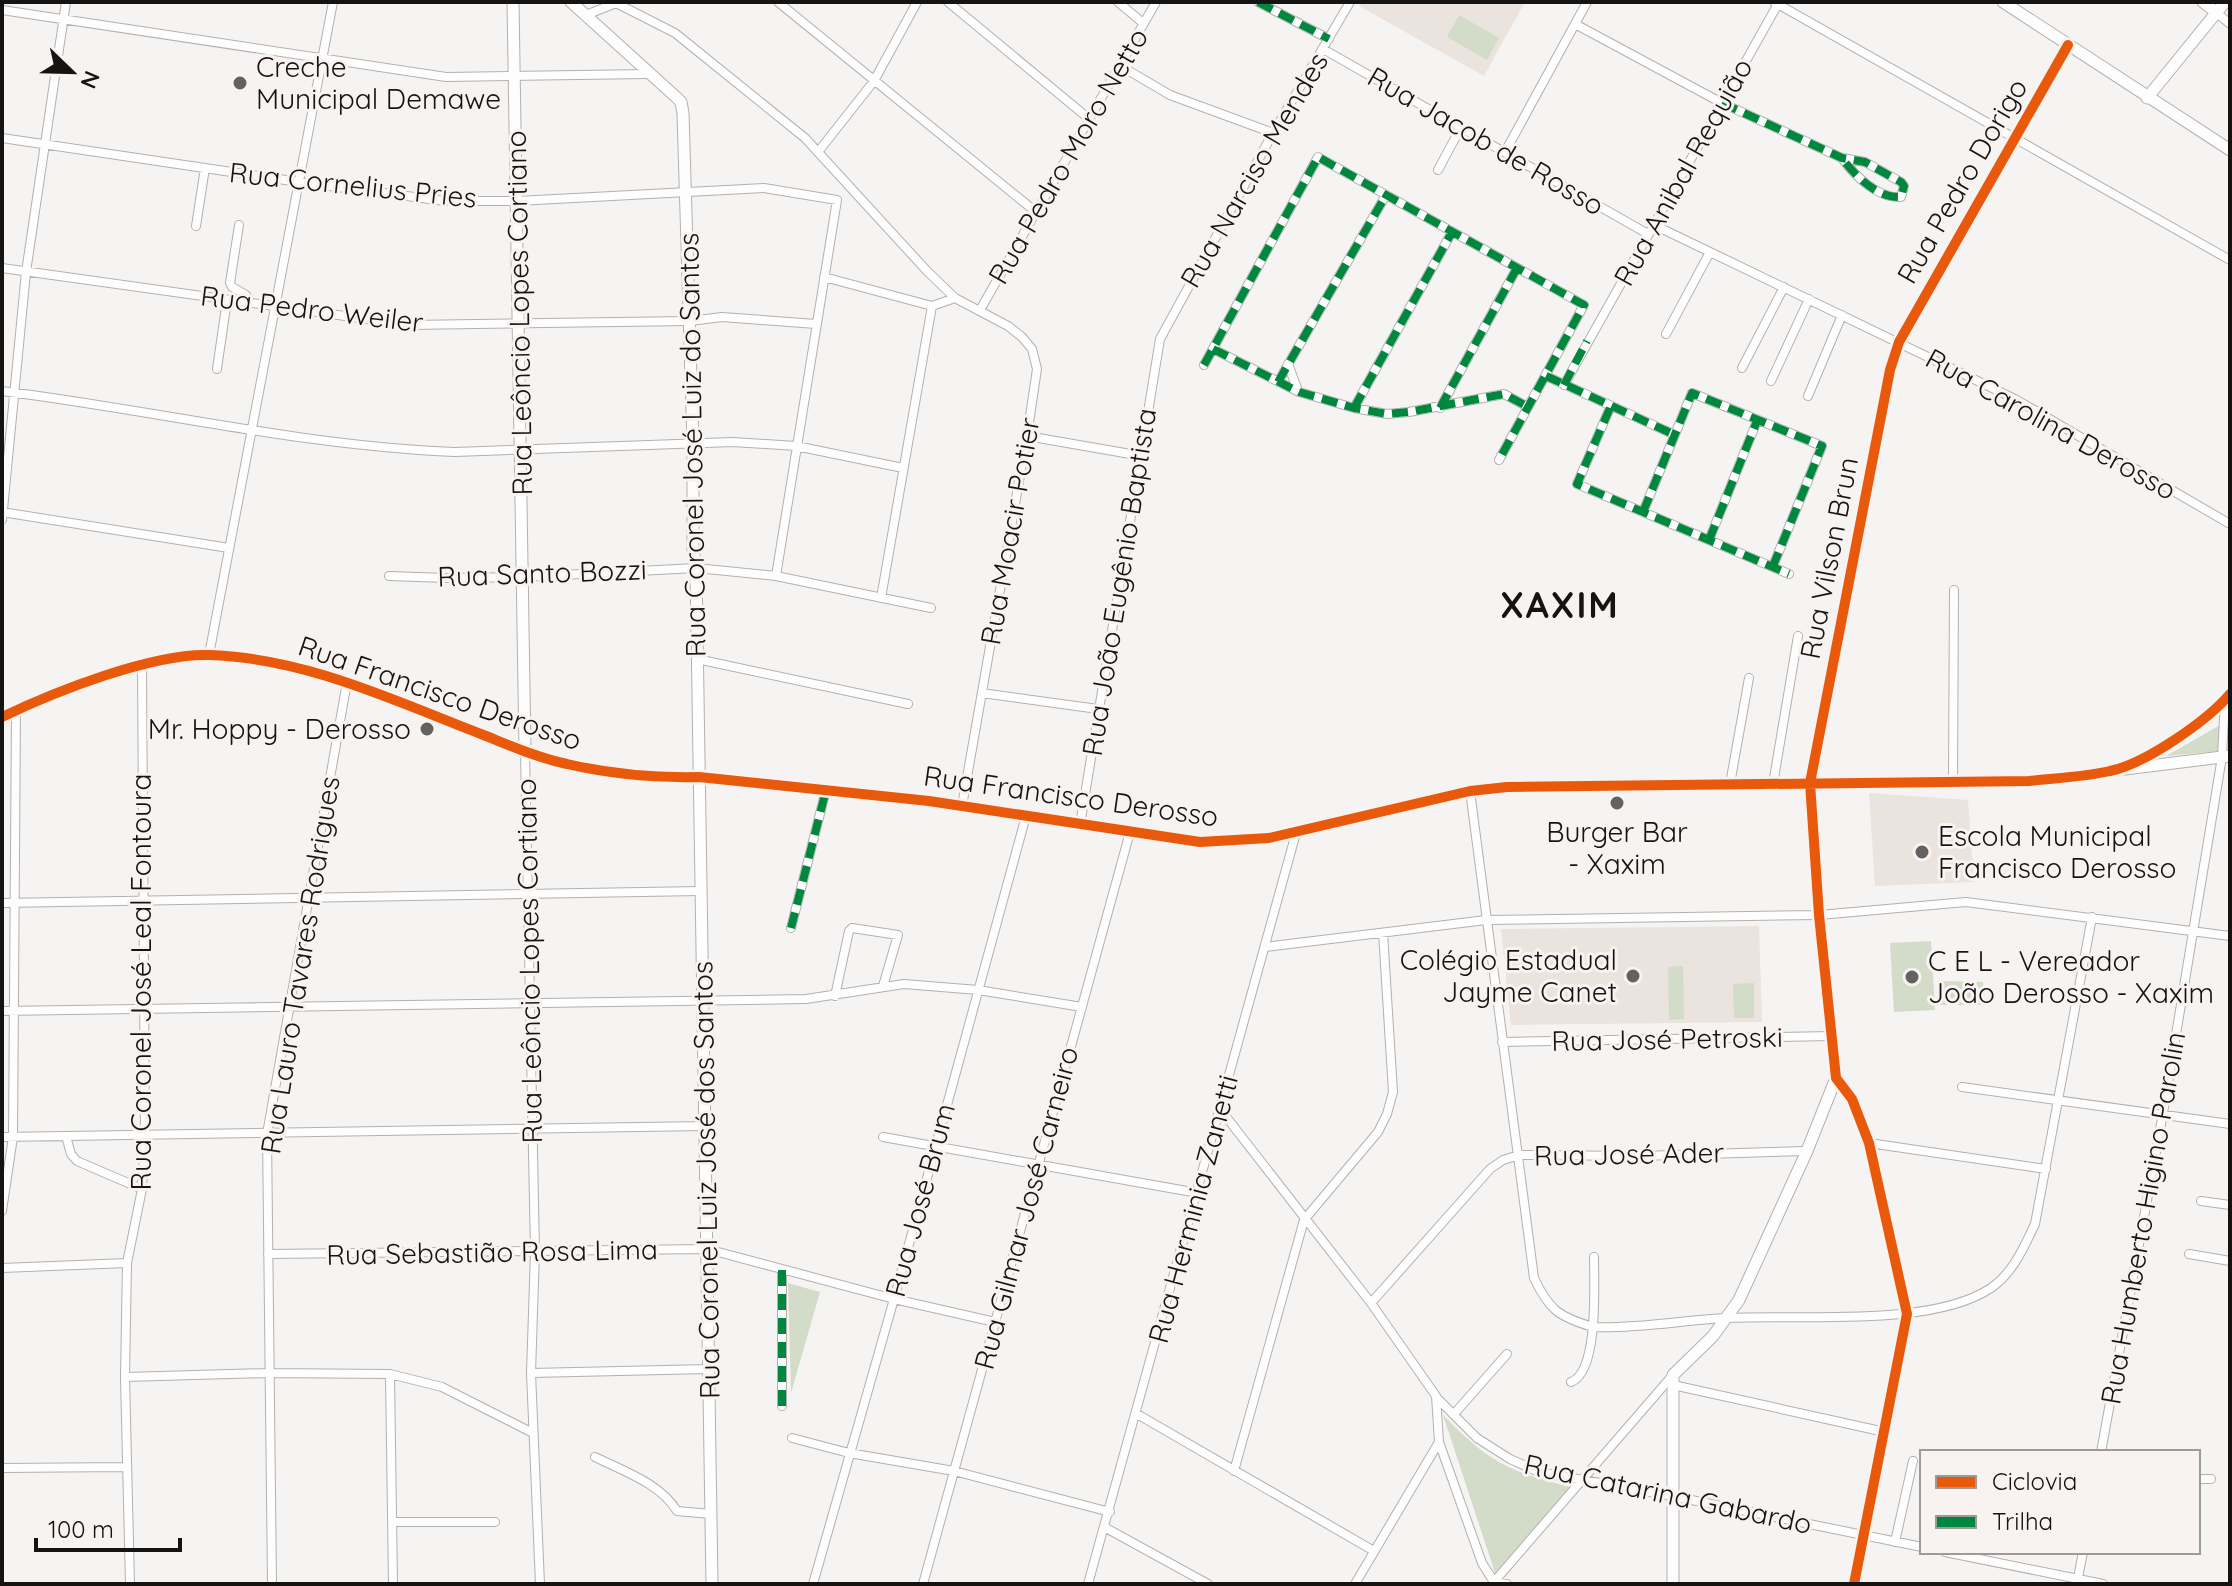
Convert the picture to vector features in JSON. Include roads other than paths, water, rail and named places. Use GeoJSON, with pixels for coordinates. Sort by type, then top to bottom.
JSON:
{"type":"FeatureCollection","features":[{"type":"Feature","properties":{"kind":"main road","name":"Rua Leôncio Lopes Cortiano"},"geometry":{"type":"LineString","coordinates":[[513,2],[525,751]]}},
{"type":"Feature","properties":{"kind":"main road"},"geometry":{"type":"LineString","coordinates":[[571,2],[589,13],[648,74]]}},
{"type":"Feature","properties":{"kind":"main road"},"geometry":{"type":"LineString","coordinates":[[2003,2],[2230,150]]}},
{"type":"Feature","properties":{"kind":"main road"},"geometry":{"type":"LineString","coordinates":[[2203,2],[2217,13]]}},
{"type":"Feature","properties":{"kind":"main road"},"geometry":{"type":"LineString","coordinates":[[2147,98],[2225,2]]}},
{"type":"Feature","properties":{"kind":"main road","name":"Rua Coronel José Luiz do Santos"},"geometry":{"type":"LineString","coordinates":[[648,74],[681,102],[683,113],[699,777]]}},
{"type":"Feature","properties":{"kind":"main road","name":"Rua Francisco Derosso"},"geometry":{"type":"LineString","coordinates":[[2,717],[45,696],[142,666],[180,657],[209,655],[278,663],[347,682],[525,751],[565,764],[605,772],[699,777],[826,790],[962,806],[1200,842],[1269,838],[1470,791],[1507,787],[2029,781],[2113,771],[2154,752],[2199,723],[2228,697]]}},
{"type":"Feature","properties":{"kind":"main road"},"geometry":{"type":"LineString","coordinates":[[2113,771],[2226,756]]}},
{"type":"Feature","properties":{"kind":"main road","name":"Rua Coronel Luiz José dos Santos"},"geometry":{"type":"LineString","coordinates":[[699,777],[712,1584]]}},
{"type":"Feature","properties":{"kind":"main road"},"geometry":{"type":"LineString","coordinates":[[1673,1584],[1673,1380],[1728,1318],[1739,1300],[1807,1151],[1836,1078],[1819,915],[1810,783]]}},
{"type":"Feature","properties":{"kind":"street"},"geometry":{"type":"LineString","coordinates":[[2,520],[26,272],[66,2]]}},
{"type":"Feature","properties":{"kind":"street"},"geometry":{"type":"LineString","coordinates":[[209,655],[333,2]]}},
{"type":"Feature","properties":{"kind":"street"},"geometry":{"type":"LineString","coordinates":[[778,2],[1036,212]]}},
{"type":"Feature","properties":{"kind":"street"},"geometry":{"type":"LineString","coordinates":[[818,152],[874,81],[917,2]]}},
{"type":"Feature","properties":{"kind":"street"},"geometry":{"type":"LineString","coordinates":[[948,2],[1088,118]]}},
{"type":"Feature","properties":{"kind":"street"},"geometry":{"type":"LineString","coordinates":[[1118,2],[1143,23]]}},
{"type":"Feature","properties":{"kind":"street","name":"Rua Pedro Moro Netto"},"geometry":{"type":"LineString","coordinates":[[980,310],[1156,2]]}},
{"type":"Feature","properties":{"kind":"street"},"geometry":{"type":"LineString","coordinates":[[1258,2],[1329,39]]}},
{"type":"Feature","properties":{"kind":"street","name":"Rua Narciso Mendes"},"geometry":{"type":"LineString","coordinates":[[1160,339],[1273,133],[1350,2]]}},
{"type":"Feature","properties":{"kind":"street"},"geometry":{"type":"LineString","coordinates":[[1505,152],[1587,2]]}},
{"type":"Feature","properties":{"kind":"street"},"geometry":{"type":"LineString","coordinates":[[589,13],[615,3]]}},
{"type":"Feature","properties":{"kind":"street","name":"Rua Moacir Potier"},"geometry":{"type":"LineString","coordinates":[[615,3],[675,33],[805,138],[955,298],[1022,337],[1032,349],[1037,369],[1027,436],[962,806]]}},
{"type":"Feature","properties":{"kind":"street"},"geometry":{"type":"LineString","coordinates":[[1777,3],[2230,260]]}},
{"type":"Feature","properties":{"kind":"street","name":"Rua Anibal Requião"},"geometry":{"type":"LineString","coordinates":[[1564,385],[1777,3]]}},
{"type":"Feature","properties":{"kind":"street"},"geometry":{"type":"LineString","coordinates":[[2,10],[446,77],[648,74]]}},
{"type":"Feature","properties":{"kind":"street"},"geometry":{"type":"LineString","coordinates":[[2217,13],[2230,24]]}},
{"type":"Feature","properties":{"kind":"street"},"geometry":{"type":"LineString","coordinates":[[1575,24],[1722,103],[1842,158],[1865,162],[1901,182],[1904,193],[1901,197],[1891,197],[1855,175],[1842,158]]}},
{"type":"Feature","properties":{"kind":"street","name":"Rua Pedro Dorigo"},"geometry":{"type":"LineString","coordinates":[[1899,342],[2068,45]]}},
{"type":"Feature","properties":{"kind":"street","name":"Rua Jacob de Rosso"},"geometry":{"type":"LineString","coordinates":[[1323,49],[1648,234]]}},
{"type":"Feature","properties":{"kind":"street"},"geometry":{"type":"LineString","coordinates":[[1119,65],[1170,95],[1273,133]]}},
{"type":"Feature","properties":{"kind":"street"},"geometry":{"type":"LineString","coordinates":[[1438,170],[1461,127]]}},
{"type":"Feature","properties":{"kind":"street","name":"Rua Cornelius Pries"},"geometry":{"type":"LineString","coordinates":[[2,138],[445,201],[517,201],[764,188],[837,200],[824,277]]}},
{"type":"Feature","properties":{"kind":"street"},"geometry":{"type":"LineString","coordinates":[[1204,365],[1318,157],[1603,314]]}},
{"type":"Feature","properties":{"kind":"street","name":"Rua Cornelius Pries"},"geometry":{"type":"LineString","coordinates":[[196,226],[205,168]]}},
{"type":"Feature","properties":{"kind":"street"},"geometry":{"type":"LineString","coordinates":[[1278,382],[1386,195]]}},
{"type":"Feature","properties":{"kind":"street"},"geometry":{"type":"LineString","coordinates":[[239,225],[230,283],[250,302]]}},
{"type":"Feature","properties":{"kind":"street","name":"Rua Carolina Derosso"},"geometry":{"type":"LineString","coordinates":[[1654,225],[2015,399],[2230,524]]}},
{"type":"Feature","properties":{"kind":"street"},"geometry":{"type":"LineString","coordinates":[[1354,408],[1452,232]]}},
{"type":"Feature","properties":{"kind":"street"},"geometry":{"type":"LineString","coordinates":[[1666,334],[1710,252]]}},
{"type":"Feature","properties":{"kind":"street","name":"Rua Pedro Weiler"},"geometry":{"type":"LineString","coordinates":[[2,268],[409,325],[690,321],[722,317],[816,324]]}},
{"type":"Feature","properties":{"kind":"street"},"geometry":{"type":"LineString","coordinates":[[1440,408],[1517,268]]}},
{"type":"Feature","properties":{"kind":"street"},"geometry":{"type":"LineString","coordinates":[[776,576],[824,277],[932,306],[955,298]]}},
{"type":"Feature","properties":{"kind":"street"},"geometry":{"type":"LineString","coordinates":[[1742,368],[1784,287]]}},
{"type":"Feature","properties":{"kind":"street"},"geometry":{"type":"LineString","coordinates":[[1771,381],[1809,299]]}},
{"type":"Feature","properties":{"kind":"street"},"geometry":{"type":"LineString","coordinates":[[217,369],[227,300]]}},
{"type":"Feature","properties":{"kind":"street"},"geometry":{"type":"LineString","coordinates":[[1499,460],[1584,305]]}},
{"type":"Feature","properties":{"kind":"street"},"geometry":{"type":"LineString","coordinates":[[881,598],[932,306]]}},
{"type":"Feature","properties":{"kind":"street"},"geometry":{"type":"LineString","coordinates":[[1808,396],[1842,315]]}},
{"type":"Feature","properties":{"kind":"street","name":"Rua João Eugênio Baptista"},"geometry":{"type":"LineString","coordinates":[[1080,825],[1160,339]]}},
{"type":"Feature","properties":{"kind":"street","name":"Rua Vilson Brun"},"geometry":{"type":"LineString","coordinates":[[1810,783],[1890,370],[1899,342]]}},
{"type":"Feature","properties":{"kind":"street"},"geometry":{"type":"LineString","coordinates":[[1563,343],[1581,352]]}},
{"type":"Feature","properties":{"kind":"street"},"geometry":{"type":"LineString","coordinates":[[1213,349],[1299,392],[1354,408],[1387,414],[1440,408],[1504,394],[1528,407]]}},
{"type":"Feature","properties":{"kind":"street"},"geometry":{"type":"LineString","coordinates":[[1288,364],[1299,392]]}},
{"type":"Feature","properties":{"kind":"street"},"geometry":{"type":"LineString","coordinates":[[1546,376],[1610,408],[1673,434]]}},
{"type":"Feature","properties":{"kind":"street"},"geometry":{"type":"LineString","coordinates":[[1452,387],[1465,403]]}},
{"type":"Feature","properties":{"kind":"street"},"geometry":{"type":"LineString","coordinates":[[2,391],[420,451],[733,442],[796,446],[903,468]]}},
{"type":"Feature","properties":{"kind":"street"},"geometry":{"type":"LineString","coordinates":[[1643,512],[1692,393],[1822,446],[1773,566]]}},
{"type":"Feature","properties":{"kind":"street"},"geometry":{"type":"LineString","coordinates":[[1610,408],[1577,484],[1789,574]]}},
{"type":"Feature","properties":{"kind":"street"},"geometry":{"type":"LineString","coordinates":[[1709,540],[1757,421]]}},
{"type":"Feature","properties":{"kind":"street"},"geometry":{"type":"LineString","coordinates":[[1027,436],[1142,456]]}},
{"type":"Feature","properties":{"kind":"street"},"geometry":{"type":"LineString","coordinates":[[2,512],[229,548]]}},
{"type":"Feature","properties":{"kind":"street","name":"Rua Santo Bozzi"},"geometry":{"type":"LineString","coordinates":[[389,576],[523,577],[696,568],[776,576],[931,608]]}},
{"type":"Feature","properties":{"kind":"street"},"geometry":{"type":"LineString","coordinates":[[1953,781],[1954,590]]}},
{"type":"Feature","properties":{"kind":"street"},"geometry":{"type":"LineString","coordinates":[[1773,784],[1798,636]]}},
{"type":"Feature","properties":{"kind":"street"},"geometry":{"type":"LineString","coordinates":[[697,659],[908,704]]}},
{"type":"Feature","properties":{"kind":"street","name":"Rua Coronel José Leal Fontoura"},"geometry":{"type":"LineString","coordinates":[[130,1584],[125,1377],[127,1263],[142,1189],[145,1136],[142,666]]}},
{"type":"Feature","properties":{"kind":"street"},"geometry":{"type":"LineString","coordinates":[[1730,784],[1749,678]]}},
{"type":"Feature","properties":{"kind":"street","name":"Rua Lauro Tavares Rodrigues"},"geometry":{"type":"LineString","coordinates":[[272,1584],[267,1134],[347,682]]}},
{"type":"Feature","properties":{"kind":"street"},"geometry":{"type":"LineString","coordinates":[[982,693],[1098,709]]}},
{"type":"Feature","properties":{"kind":"street","name":"Rua Humberto Higino Parolin"},"geometry":{"type":"LineString","coordinates":[[2101,1450],[2226,756],[2228,697]]}},
{"type":"Feature","properties":{"kind":"street"},"geometry":{"type":"LineString","coordinates":[[2,1211],[13,1137],[16,710]]}},
{"type":"Feature","properties":{"kind":"street","name":"Rua Leôncio Lopes Cortiano"},"geometry":{"type":"LineString","coordinates":[[525,751],[535,1252],[531,1373],[540,1584]]}},
{"type":"Feature","properties":{"kind":"street"},"geometry":{"type":"LineString","coordinates":[[791,928],[826,790]]}},
{"type":"Feature","properties":{"kind":"street"},"geometry":{"type":"LineString","coordinates":[[1470,791],[1534,1278],[1544,1300],[1555,1312],[1593,1327],[1728,1318],[1907,1314],[1956,1305],[1992,1288],[2018,1261],[2035,1224],[2092,917]]}},
{"type":"Feature","properties":{"kind":"street","name":"Rua José Brum"},"geometry":{"type":"LineString","coordinates":[[813,1584],[1026,816]]}},
{"type":"Feature","properties":{"kind":"street","name":"Rua Gilmar José Carneiro"},"geometry":{"type":"LineString","coordinates":[[923,1584],[1130,832]]}},
{"type":"Feature","properties":{"kind":"street","name":"Rua Herminia Zanetti"},"geometry":{"type":"LineString","coordinates":[[1088,1584],[1296,833]]}},
{"type":"Feature","properties":{"kind":"street"},"geometry":{"type":"LineString","coordinates":[[2,903],[701,891]]}},
{"type":"Feature","properties":{"kind":"street"},"geometry":{"type":"LineString","coordinates":[[1265,947],[1486,920],[1819,915],[1966,902],[2230,936]]}},
{"type":"Feature","properties":{"kind":"street"},"geometry":{"type":"LineString","coordinates":[[835,996],[852,928],[898,935],[883,986]]}},
{"type":"Feature","properties":{"kind":"street"},"geometry":{"type":"LineString","coordinates":[[1234,1471],[1304,1220],[1378,1132],[1387,1114],[1393,1092],[1383,933]]}},
{"type":"Feature","properties":{"kind":"street"},"geometry":{"type":"LineString","coordinates":[[2,1011],[703,1001],[835,996],[904,984],[978,990],[1082,1007]]}},
{"type":"Feature","properties":{"kind":"street","name":"Rua José Petroski"},"geometry":{"type":"LineString","coordinates":[[1502,1042],[1832,1036]]}},
{"type":"Feature","properties":{"kind":"street"},"geometry":{"type":"LineString","coordinates":[[1836,1078],[1852,1099],[1869,1143],[1907,1314],[1854,1584]]}},
{"type":"Feature","properties":{"kind":"street"},"geometry":{"type":"LineString","coordinates":[[1962,1087],[2230,1124]]}},
{"type":"Feature","properties":{"kind":"street","name":"Rua Catarina Gabardo"},"geometry":{"type":"LineString","coordinates":[[1220,1109],[1371,1303],[1436,1396],[1477,1438],[1510,1459],[1539,1472],[1920,1547]]}},
{"type":"Feature","properties":{"kind":"street"},"geometry":{"type":"LineString","coordinates":[[2,1137],[705,1126]]}},
{"type":"Feature","properties":{"kind":"street"},"geometry":{"type":"LineString","coordinates":[[66,1136],[71,1154],[77,1161],[142,1189]]}},
{"type":"Feature","properties":{"kind":"street"},"geometry":{"type":"LineString","coordinates":[[883,1137],[1198,1193]]}},
{"type":"Feature","properties":{"kind":"street"},"geometry":{"type":"LineString","coordinates":[[1869,1143],[2046,1169]]}},
{"type":"Feature","properties":{"kind":"street","name":"Rua José Ader"},"geometry":{"type":"LineString","coordinates":[[1371,1303],[1490,1169],[1503,1160],[1519,1155],[1640,1156],[1807,1151]]}},
{"type":"Feature","properties":{"kind":"street"},"geometry":{"type":"LineString","coordinates":[[2201,1201],[2230,1205]]}},
{"type":"Feature","properties":{"kind":"street","name":"Rua Sebastião Rosa Lima"},"geometry":{"type":"LineString","coordinates":[[268,1254],[707,1249],[894,1299],[995,1322]]}},
{"type":"Feature","properties":{"kind":"street"},"geometry":{"type":"LineString","coordinates":[[2189,1254],[2230,1261]]}},
{"type":"Feature","properties":{"kind":"street"},"geometry":{"type":"LineString","coordinates":[[1571,1382],[1577,1380],[1584,1370],[1593,1327],[1594,1257]]}},
{"type":"Feature","properties":{"kind":"street"},"geometry":{"type":"LineString","coordinates":[[2,1268],[127,1263]]}},
{"type":"Feature","properties":{"kind":"street"},"geometry":{"type":"LineString","coordinates":[[782,1270],[782,1406]]}},
{"type":"Feature","properties":{"kind":"street"},"geometry":{"type":"LineString","coordinates":[[1454,1414],[1507,1354]]}},
{"type":"Feature","properties":{"kind":"street"},"geometry":{"type":"LineString","coordinates":[[531,1373],[709,1369]]}},
{"type":"Feature","properties":{"kind":"street"},"geometry":{"type":"LineString","coordinates":[[390,1374],[393,1584]]}},
{"type":"Feature","properties":{"kind":"street"},"geometry":{"type":"LineString","coordinates":[[125,1377],[390,1374],[442,1387],[533,1433]]}},
{"type":"Feature","properties":{"kind":"street"},"geometry":{"type":"LineString","coordinates":[[1493,1583],[1673,1380],[1885,1432]]}},
{"type":"Feature","properties":{"kind":"street"},"geometry":{"type":"LineString","coordinates":[[1436,1396],[1439,1442],[1482,1563],[1493,1583]]}},
{"type":"Feature","properties":{"kind":"street"},"geometry":{"type":"LineString","coordinates":[[1137,1414],[1374,1551]]}},
{"type":"Feature","properties":{"kind":"street"},"geometry":{"type":"LineString","coordinates":[[792,1438],[849,1453],[954,1471],[1110,1512]]}},
{"type":"Feature","properties":{"kind":"street"},"geometry":{"type":"LineString","coordinates":[[1355,1584],[1439,1442]]}},
{"type":"Feature","properties":{"kind":"street"},"geometry":{"type":"LineString","coordinates":[[595,1457],[658,1490],[667,1496],[677,1511],[711,1514]]}},
{"type":"Feature","properties":{"kind":"street"},"geometry":{"type":"LineString","coordinates":[[1895,1542],[1913,1461]]}},
{"type":"Feature","properties":{"kind":"street"},"geometry":{"type":"LineString","coordinates":[[2,1468],[127,1467]]}},
{"type":"Feature","properties":{"kind":"street"},"geometry":{"type":"LineString","coordinates":[[2200,1479],[2211,1479]]}},
{"type":"Feature","properties":{"kind":"street"},"geometry":{"type":"LineString","coordinates":[[392,1522],[495,1522]]}},
{"type":"Feature","properties":{"kind":"street"},"geometry":{"type":"LineString","coordinates":[[1106,1528],[1208,1584]]}},
{"type":"Feature","properties":{"kind":"street"},"geometry":{"type":"LineString","coordinates":[[1954,1554],[2077,1582],[2103,1584]]}},
{"type":"Feature","properties":{"kind":"street"},"geometry":{"type":"LineString","coordinates":[[2077,1582],[2083,1554]]}},
{"type":"Feature","properties":{"kind":"street"},"geometry":{"type":"LineString","coordinates":[[1493,1583],[1507,1584]]}},
{"type":"Feature","properties":{"kind":"place","name":"Creche Municipal Demawe"},"geometry":{"type":"Point","coordinates":[240,83]}},
{"type":"Feature","properties":{"kind":"place","name":"Mr. Hoppy - Derosso"},"geometry":{"type":"Point","coordinates":[427,729]}},
{"type":"Feature","properties":{"kind":"place","name":"Burger Bar - Xaxim"},"geometry":{"type":"Point","coordinates":[1617,803]}},
{"type":"Feature","properties":{"kind":"place","name":"Escola Municipal Francisco Derosso"},"geometry":{"type":"Point","coordinates":[1922,852]}},
{"type":"Feature","properties":{"kind":"place","name":"Colégio Estadual Jayme Canet"},"geometry":{"type":"Point","coordinates":[1633,976]}},
{"type":"Feature","properties":{"kind":"place","name":"C E L - Vereador João Derosso - Xaxim"},"geometry":{"type":"Point","coordinates":[1912,977]}},
{"type":"Feature","properties":{"kind":"district","name":"XAXIM"},"geometry":{"type":"Point","coordinates":[1560,605]}}]}
